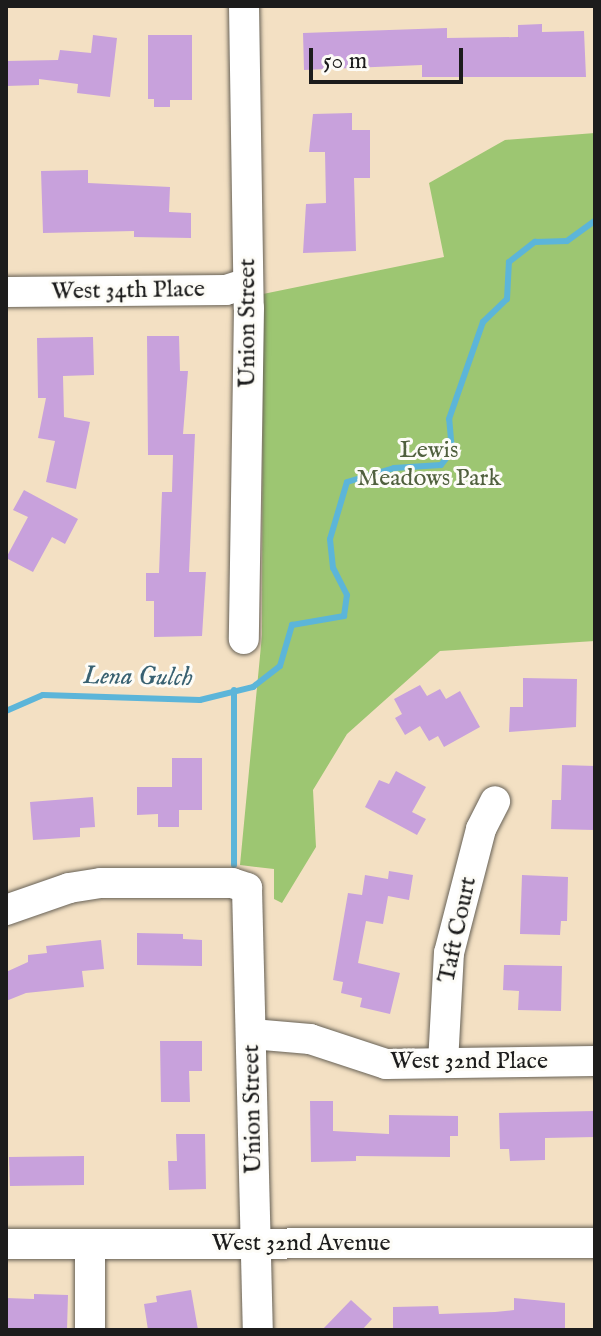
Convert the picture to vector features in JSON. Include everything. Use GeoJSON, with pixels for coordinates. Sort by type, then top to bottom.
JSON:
{"type":"FeatureCollection","features":[{"type":"Feature","properties":{"kind":"street","name":"Union Street"},"geometry":{"type":"LineString","coordinates":[[244,6],[248,283],[244,639]]}},
{"type":"Feature","properties":{"kind":"street","name":"West 34th Place"},"geometry":{"type":"LineString","coordinates":[[6,292],[226,290],[248,283]]}},
{"type":"Feature","properties":{"kind":"street","name":"Taft Court"},"geometry":{"type":"LineString","coordinates":[[443,1063],[449,953],[481,829],[495,801]]}},
{"type":"Feature","properties":{"kind":"street","name":"Union Street"},"geometry":{"type":"LineString","coordinates":[[6,910],[48,893],[101,883],[232,883],[247,888],[258,1330]]}},
{"type":"Feature","properties":{"kind":"street","name":"West 32nd Place"},"geometry":{"type":"LineString","coordinates":[[252,1034],[310,1039],[386,1064],[595,1061]]}},
{"type":"Feature","properties":{"kind":"street","name":"West 32nd Avenue"},"geometry":{"type":"LineString","coordinates":[[6,1244],[595,1243]]}},
{"type":"Feature","properties":{"kind":"street"},"geometry":{"type":"LineString","coordinates":[[90,1244],[90,1330]]}},
{"type":"Feature","properties":{"kind":"green space","name":"Lewis Meadows Park"},"geometry":{"type":"Polygon","coordinates":[[[595,133],[595,641],[440,651],[347,734],[313,790],[316,847],[282,903],[274,899],[274,869],[240,865],[262,635],[263,294],[444,257],[429,183],[505,140],[595,133]]]}},
{"type":"Feature","properties":{"kind":"building"},"geometry":{"type":"Polygon","coordinates":[[[542,24],[542,32],[584,31],[586,77],[422,77],[422,65],[304,70],[303,33],[447,28],[447,38],[518,37],[518,25],[542,24]]]}},
{"type":"Feature","properties":{"kind":"building"},"geometry":{"type":"Polygon","coordinates":[[[93,35],[117,38],[110,97],[77,93],[78,84],[39,79],[39,85],[6,86],[6,61],[58,60],[60,50],[91,53],[93,35]]]}},
{"type":"Feature","properties":{"kind":"building"},"geometry":{"type":"Polygon","coordinates":[[[148,35],[192,35],[192,100],[170,100],[170,107],[154,107],[154,99],[148,99],[148,35]]]}},
{"type":"Feature","properties":{"kind":"building"},"geometry":{"type":"Polygon","coordinates":[[[352,113],[352,130],[370,130],[370,178],[354,178],[356,251],[303,253],[306,204],[326,203],[325,152],[309,152],[313,114],[352,113]]]}},
{"type":"Feature","properties":{"kind":"building"},"geometry":{"type":"Polygon","coordinates":[[[88,170],[88,183],[170,187],[169,212],[191,213],[191,238],[134,237],[134,231],[43,233],[41,171],[88,170]]]}},
{"type":"Feature","properties":{"kind":"building"},"geometry":{"type":"Polygon","coordinates":[[[147,336],[179,336],[180,371],[188,371],[183,434],[195,434],[189,572],[206,572],[202,636],[154,637],[154,601],[146,601],[146,573],[159,573],[162,492],[172,492],[173,455],[148,455],[147,336]]]}},
{"type":"Feature","properties":{"kind":"building"},"geometry":{"type":"Polygon","coordinates":[[[93,337],[94,375],[63,376],[64,417],[90,422],[76,489],[46,482],[55,441],[38,438],[46,398],[38,398],[37,338],[93,337]]]}},
{"type":"Feature","properties":{"kind":"building"},"geometry":{"type":"Polygon","coordinates":[[[24,490],[78,519],[65,544],[52,537],[33,572],[6,558],[28,517],[13,510],[24,490]]]}},
{"type":"Feature","properties":{"kind":"building"},"geometry":{"type":"Polygon","coordinates":[[[523,678],[577,679],[576,727],[509,732],[510,707],[523,707],[523,678]]]}},
{"type":"Feature","properties":{"kind":"building"},"geometry":{"type":"Polygon","coordinates":[[[420,685],[427,696],[440,689],[446,699],[460,691],[480,727],[444,747],[438,736],[429,741],[420,726],[405,735],[395,718],[402,714],[394,699],[420,685]]]}},
{"type":"Feature","properties":{"kind":"building"},"geometry":{"type":"Polygon","coordinates":[[[172,758],[202,758],[202,810],[179,810],[179,827],[158,827],[158,814],[137,815],[137,787],[172,787],[172,758]]]}},
{"type":"Feature","properties":{"kind":"building"},"geometry":{"type":"Polygon","coordinates":[[[562,765],[595,766],[595,830],[551,829],[552,800],[561,800],[562,765]]]}},
{"type":"Feature","properties":{"kind":"building"},"geometry":{"type":"Polygon","coordinates":[[[396,771],[426,787],[412,812],[426,819],[417,835],[365,807],[379,780],[389,784],[396,771]]]}},
{"type":"Feature","properties":{"kind":"building"},"geometry":{"type":"Polygon","coordinates":[[[93,797],[95,827],[80,828],[80,837],[33,840],[30,802],[93,797]]]}},
{"type":"Feature","properties":{"kind":"building"},"geometry":{"type":"Polygon","coordinates":[[[389,871],[413,875],[409,900],[388,896],[383,924],[366,921],[358,963],[400,973],[390,1014],[360,1007],[362,998],[341,993],[343,982],[333,980],[348,893],[362,895],[365,875],[388,879],[389,871]]]}},
{"type":"Feature","properties":{"kind":"building"},"geometry":{"type":"Polygon","coordinates":[[[522,875],[568,877],[567,921],[561,921],[560,935],[520,934],[522,875]]]}},
{"type":"Feature","properties":{"kind":"building"},"geometry":{"type":"Polygon","coordinates":[[[137,933],[183,934],[183,939],[202,940],[202,966],[137,965],[137,933]]]}},
{"type":"Feature","properties":{"kind":"building"},"geometry":{"type":"Polygon","coordinates":[[[101,940],[104,969],[82,971],[84,987],[26,993],[6,1001],[6,972],[28,962],[28,955],[47,953],[46,946],[101,940]]]}},
{"type":"Feature","properties":{"kind":"building"},"geometry":{"type":"Polygon","coordinates":[[[504,965],[562,966],[561,1011],[518,1010],[519,991],[503,990],[504,965]]]}},
{"type":"Feature","properties":{"kind":"building"},"geometry":{"type":"Polygon","coordinates":[[[160,1041],[202,1041],[202,1071],[189,1071],[190,1102],[161,1102],[160,1041]]]}},
{"type":"Feature","properties":{"kind":"building"},"geometry":{"type":"Polygon","coordinates":[[[310,1101],[333,1101],[333,1131],[389,1134],[389,1115],[458,1116],[458,1136],[450,1136],[450,1157],[356,1156],[356,1161],[311,1162],[310,1101]]]}},
{"type":"Feature","properties":{"kind":"building"},"geometry":{"type":"Polygon","coordinates":[[[595,1111],[595,1137],[545,1138],[545,1160],[510,1161],[509,1149],[500,1149],[499,1113],[595,1111]]]}},
{"type":"Feature","properties":{"kind":"building"},"geometry":{"type":"Polygon","coordinates":[[[176,1134],[205,1134],[206,1189],[169,1190],[168,1161],[177,1161],[176,1134]]]}},
{"type":"Feature","properties":{"kind":"building"},"geometry":{"type":"Polygon","coordinates":[[[84,1156],[84,1185],[10,1186],[9,1157],[84,1156]]]}},
{"type":"Feature","properties":{"kind":"building"},"geometry":{"type":"Polygon","coordinates":[[[191,1290],[198,1330],[148,1330],[144,1304],[157,1302],[156,1296],[191,1290]]]}},
{"type":"Feature","properties":{"kind":"building"},"geometry":{"type":"Polygon","coordinates":[[[34,1294],[68,1295],[67,1330],[6,1330],[6,1298],[34,1299],[34,1294]]]}},
{"type":"Feature","properties":{"kind":"building"},"geometry":{"type":"Polygon","coordinates":[[[514,1298],[565,1303],[565,1330],[393,1330],[393,1307],[438,1306],[439,1314],[495,1312],[514,1310],[514,1298]]]}},
{"type":"Feature","properties":{"kind":"building"},"geometry":{"type":"Polygon","coordinates":[[[351,1300],[372,1319],[362,1330],[322,1330],[351,1300]]]}},
{"type":"Feature","properties":{"kind":"waterway","name":"Lena Gulch"},"geometry":{"type":"LineString","coordinates":[[6,711],[43,695],[200,700],[253,687],[280,666],[292,625],[344,616],[347,595],[333,568],[330,539],[347,482],[394,468],[441,465],[452,451],[449,419],[483,322],[507,299],[509,262],[535,242],[567,241],[595,221]]}},
{"type":"Feature","properties":{"kind":"waterway"},"geometry":{"type":"LineString","coordinates":[[234,690],[234,865]]}}]}
